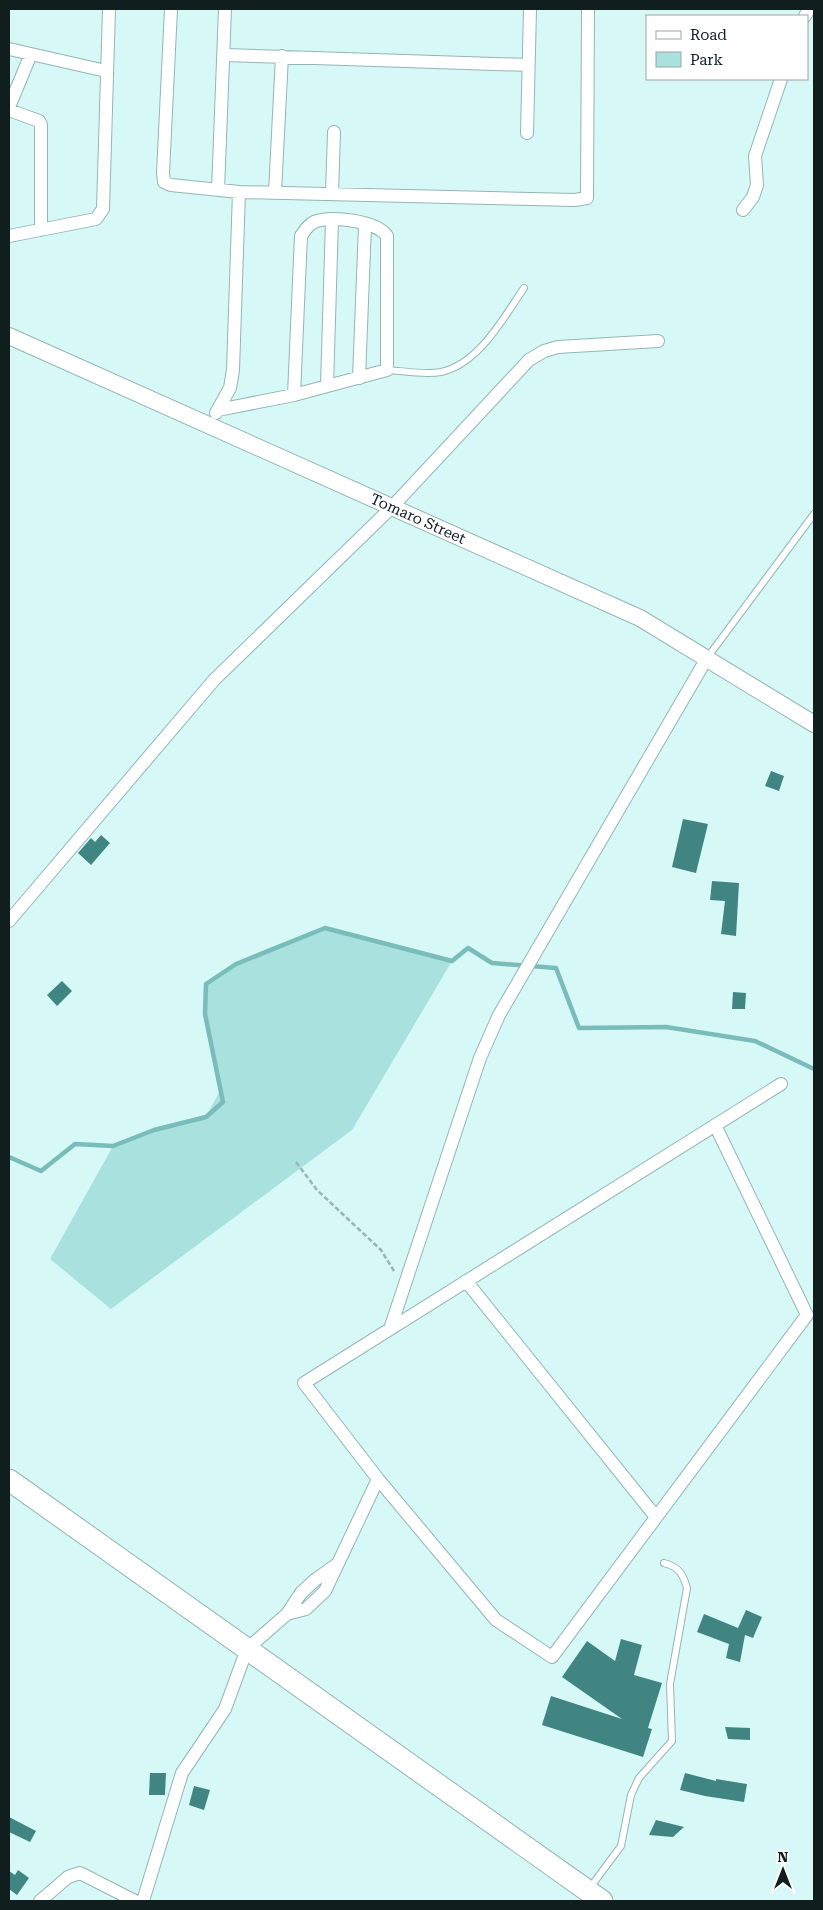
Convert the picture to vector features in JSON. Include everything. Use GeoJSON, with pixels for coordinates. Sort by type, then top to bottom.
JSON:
{"type":"FeatureCollection","features":[{"type":"Feature","properties":{"kind":"highway"},"geometry":{"type":"LineString","coordinates":[[9,1480],[244,1654]]}},
{"type":"Feature","properties":{"kind":"highway"},"geometry":{"type":"LineString","coordinates":[[9,1494],[244,1654],[590,1898]]}},
{"type":"Feature","properties":{"kind":"street"},"geometry":{"type":"LineString","coordinates":[[9,236],[96,219],[103,210],[109,9]]}},
{"type":"Feature","properties":{"kind":"street"},"geometry":{"type":"LineString","coordinates":[[171,9],[164,182],[171,185],[239,192],[575,200],[587,198],[588,9]]}},
{"type":"Feature","properties":{"kind":"street"},"geometry":{"type":"LineString","coordinates":[[218,190],[225,9]]}},
{"type":"Feature","properties":{"kind":"street"},"geometry":{"type":"LineString","coordinates":[[526,9],[530,9],[527,132]]}},
{"type":"Feature","properties":{"kind":"street"},"geometry":{"type":"LineString","coordinates":[[9,48],[106,71]]}},
{"type":"Feature","properties":{"kind":"street"},"geometry":{"type":"LineString","coordinates":[[31,54],[9,108],[38,121],[41,125],[41,230]]}},
{"type":"Feature","properties":{"kind":"street"},"geometry":{"type":"LineString","coordinates":[[224,55],[528,65]]}},
{"type":"Feature","properties":{"kind":"street"},"geometry":{"type":"LineString","coordinates":[[275,192],[282,56]]}},
{"type":"Feature","properties":{"kind":"street"},"geometry":{"type":"LineString","coordinates":[[743,210],[753,197],[758,185],[756,156],[781,80]]}},
{"type":"Feature","properties":{"kind":"street"},"geometry":{"type":"LineString","coordinates":[[332,194],[334,132]]}},
{"type":"Feature","properties":{"kind":"street"},"geometry":{"type":"LineString","coordinates":[[206,426],[218,410],[230,388],[233,370],[239,192]]}},
{"type":"Feature","properties":{"kind":"street"},"geometry":{"type":"LineString","coordinates":[[327,386],[332,220]]}},
{"type":"Feature","properties":{"kind":"street"},"geometry":{"type":"LineString","coordinates":[[218,410],[294,395],[387,370],[389,346],[387,236],[377,227],[365,225],[359,221],[315,221],[300,236],[294,395]]}},
{"type":"Feature","properties":{"kind":"street"},"geometry":{"type":"LineString","coordinates":[[359,378],[365,225]]}},
{"type":"Feature","properties":{"kind":"street","name":"Tomaro Street"},"geometry":{"type":"LineString","coordinates":[[9,336],[206,426],[640,618],[814,724]]}},
{"type":"Feature","properties":{"kind":"street"},"geometry":{"type":"LineString","coordinates":[[9,921],[214,680],[391,508],[529,360],[544,351],[558,347],[658,341]]}},
{"type":"Feature","properties":{"kind":"street"},"geometry":{"type":"LineString","coordinates":[[390,1329],[480,1058],[499,1015],[707,658]]}},
{"type":"Feature","properties":{"kind":"street"},"geometry":{"type":"LineString","coordinates":[[715,1125],[808,1314],[552,1657],[496,1620],[378,1478],[304,1383],[466,1281],[715,1125],[781,1084]]}},
{"type":"Feature","properties":{"kind":"street"},"geometry":{"type":"LineString","coordinates":[[466,1281],[656,1517]]}},
{"type":"Feature","properties":{"kind":"street"},"geometry":{"type":"LineString","coordinates":[[142,1901],[182,1773],[225,1709],[244,1654],[287,1614],[301,1593],[336,1565],[378,1478]]}},
{"type":"Feature","properties":{"kind":"street"},"geometry":{"type":"LineString","coordinates":[[40,1901],[68,1877],[80,1873],[134,1901]]}},
{"type":"Feature","properties":{"kind":"lane"},"geometry":{"type":"LineString","coordinates":[[387,370],[441,372],[466,358],[491,338],[524,288]]}},
{"type":"Feature","properties":{"kind":"lane"},"geometry":{"type":"LineString","coordinates":[[707,658],[814,514]]}},
{"type":"Feature","properties":{"kind":"lane"},"geometry":{"type":"LineString","coordinates":[[590,1898],[620,1846],[631,1795],[639,1778],[672,1741],[670,1684],[687,1588],[683,1574],[674,1566],[664,1563]]}},
{"type":"Feature","properties":{"kind":"path"},"geometry":{"type":"LineString","coordinates":[[296,1162],[317,1190],[381,1250],[404,1288]]}},
{"type":"Feature","properties":{"kind":"green space"},"geometry":{"type":"Polygon","coordinates":[[[325,928],[452,961],[352,1130],[111,1309],[50,1259],[113,1146],[154,1130],[206,1117],[220,1091],[205,1014],[206,984],[236,964],[325,928]]]}},
{"type":"Feature","properties":{"kind":"building"},"geometry":{"type":"Polygon","coordinates":[[[771,771],[784,776],[779,791],[765,786],[771,771]]]}},
{"type":"Feature","properties":{"kind":"building"},"geometry":{"type":"Polygon","coordinates":[[[683,819],[708,824],[696,873],[672,867],[683,819]]]}},
{"type":"Feature","properties":{"kind":"building"},"geometry":{"type":"Polygon","coordinates":[[[101,835],[110,843],[91,865],[78,853],[91,838],[95,842],[101,835]]]}},
{"type":"Feature","properties":{"kind":"building"},"geometry":{"type":"Polygon","coordinates":[[[712,881],[739,883],[736,936],[721,934],[725,901],[710,900],[712,881]]]}},
{"type":"Feature","properties":{"kind":"building"},"geometry":{"type":"Polygon","coordinates":[[[62,981],[72,991],[57,1006],[47,995],[62,981]]]}},
{"type":"Feature","properties":{"kind":"building"},"geometry":{"type":"Polygon","coordinates":[[[733,992],[746,993],[745,1009],[732,1009],[733,992]]]}},
{"type":"Feature","properties":{"kind":"building"},"geometry":{"type":"Polygon","coordinates":[[[746,1610],[762,1617],[753,1638],[745,1635],[740,1662],[726,1658],[729,1644],[697,1632],[704,1614],[738,1628],[746,1610]]]}},
{"type":"Feature","properties":{"kind":"building"},"geometry":{"type":"Polygon","coordinates":[[[621,1639],[642,1645],[634,1675],[662,1683],[648,1728],[652,1729],[643,1757],[542,1725],[551,1696],[622,1719],[562,1677],[587,1641],[615,1661],[621,1639]]]}},
{"type":"Feature","properties":{"kind":"building"},"geometry":{"type":"Polygon","coordinates":[[[725,1727],[750,1728],[750,1740],[728,1739],[725,1727]]]}},
{"type":"Feature","properties":{"kind":"building"},"geometry":{"type":"Polygon","coordinates":[[[150,1773],[166,1773],[165,1795],[149,1795],[150,1773]]]}},
{"type":"Feature","properties":{"kind":"building"},"geometry":{"type":"Polygon","coordinates":[[[685,1773],[716,1781],[716,1779],[747,1784],[744,1802],[680,1790],[685,1773]]]}},
{"type":"Feature","properties":{"kind":"building"},"geometry":{"type":"Polygon","coordinates":[[[194,1786],[210,1790],[204,1810],[189,1805],[194,1786]]]}},
{"type":"Feature","properties":{"kind":"building"},"geometry":{"type":"Polygon","coordinates":[[[9,1817],[36,1831],[30,1842],[9,1832],[9,1817]]]}},
{"type":"Feature","properties":{"kind":"building"},"geometry":{"type":"Polygon","coordinates":[[[656,1820],[684,1827],[673,1837],[649,1835],[656,1820]]]}},
{"type":"Feature","properties":{"kind":"building"},"geometry":{"type":"Polygon","coordinates":[[[18,1870],[29,1878],[17,1895],[9,1889],[9,1871],[15,1875],[18,1870]]]}},
{"type":"Feature","properties":{"kind":"waterway"},"geometry":{"type":"LineString","coordinates":[[9,1157],[41,1171],[75,1144],[113,1146],[154,1130],[206,1117],[223,1102],[205,1014],[206,984],[236,964],[325,928],[452,961],[468,948],[492,963],[556,968],[579,1028],[666,1027],[755,1041],[814,1069]]}}]}
